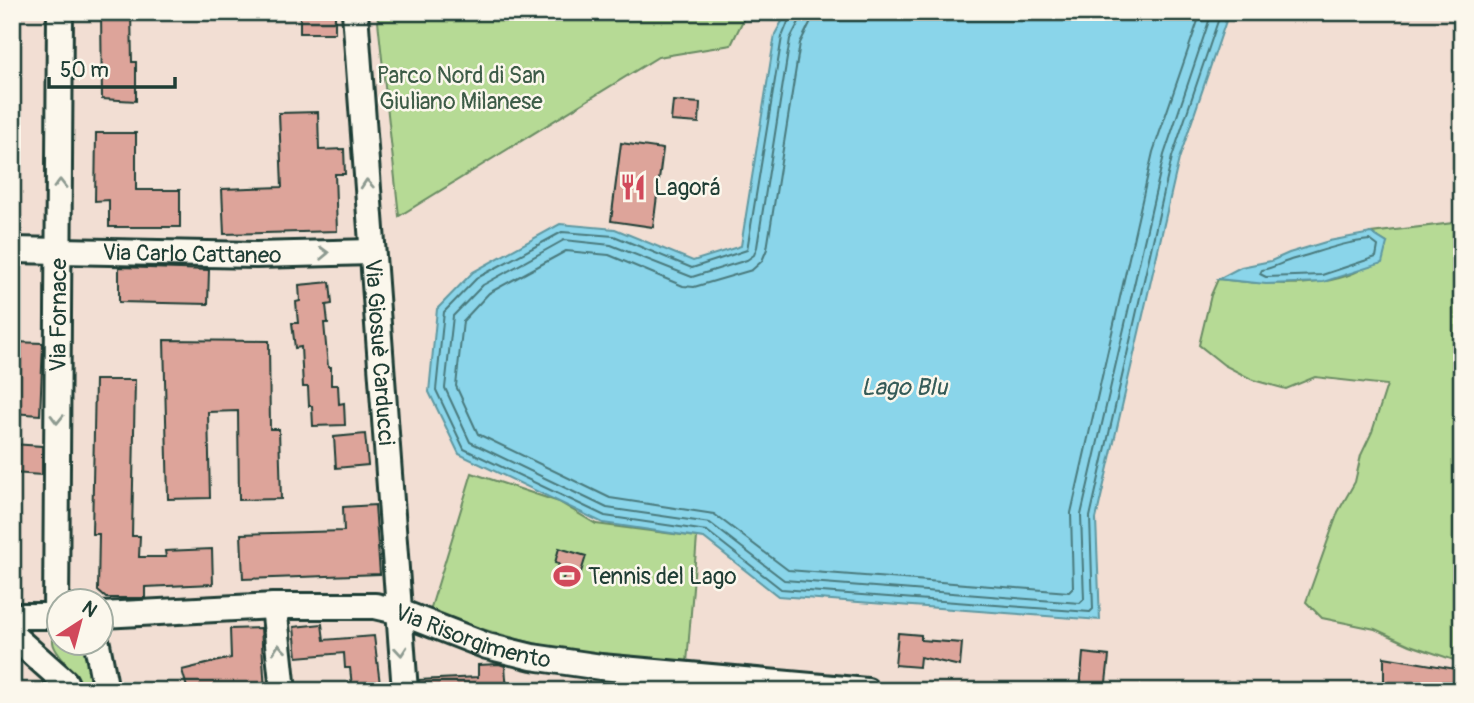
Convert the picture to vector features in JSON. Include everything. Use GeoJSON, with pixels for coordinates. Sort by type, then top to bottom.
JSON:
{"type":"FeatureCollection","features":[{"type":"Feature","properties":{"kind":"street","name":"Via Fornace"},"geometry":{"type":"LineString","coordinates":[[58,588],[60,12]]}},
{"type":"Feature","properties":{"kind":"street","name":"Via Giosuè Carducci"},"geometry":{"type":"LineString","coordinates":[[355,12],[397,611],[405,691]]}},
{"type":"Feature","properties":{"kind":"street","name":"Via Carlo Cattaneo"},"geometry":{"type":"LineString","coordinates":[[12,250],[256,255],[372,252]]}},
{"type":"Feature","properties":{"kind":"street","name":"Via Risorgimento"},"geometry":{"type":"LineString","coordinates":[[116,614],[359,605],[397,611],[466,639],[532,657],[601,667],[853,690]]}},
{"type":"Feature","properties":{"kind":"street"},"geometry":{"type":"LineString","coordinates":[[274,607],[283,691]]}},
{"type":"Feature","properties":{"kind":"street"},"geometry":{"type":"LineString","coordinates":[[12,616],[46,617]]}},
{"type":"Feature","properties":{"kind":"street"},"geometry":{"type":"LineString","coordinates":[[12,635],[42,659],[67,686]]}},
{"type":"Feature","properties":{"kind":"street","name":"Via Fornace"},"geometry":{"type":"LineString","coordinates":[[54,658],[67,686]]}},
{"type":"Feature","properties":{"kind":"street"},"geometry":{"type":"LineString","coordinates":[[100,658],[106,691]]}},
{"type":"Feature","properties":{"kind":"green space","name":"Parco Nord di San Giuliano Milanese"},"geometry":{"type":"Polygon","coordinates":[[[377,12],[747,12],[731,45],[658,57],[399,216],[377,12]]]}},
{"type":"Feature","properties":{"kind":"green space"},"geometry":{"type":"Polygon","coordinates":[[[1462,222],[1462,661],[1457,661],[1410,645],[1375,629],[1322,618],[1306,602],[1338,512],[1355,482],[1361,455],[1372,432],[1387,385],[1315,377],[1286,389],[1253,380],[1224,365],[1199,345],[1211,295],[1218,279],[1271,284],[1328,281],[1360,270],[1387,243],[1371,233],[1462,222]]]}},
{"type":"Feature","properties":{"kind":"green space","name":"Tennis del Lago"},"geometry":{"type":"Polygon","coordinates":[[[472,473],[559,502],[596,524],[697,537],[687,663],[599,658],[521,640],[429,614],[472,473]]]}},
{"type":"Feature","properties":{"kind":"green space"},"geometry":{"type":"Polygon","coordinates":[[[62,658],[89,658],[95,686],[83,687],[62,658]]]}},
{"type":"Feature","properties":{"kind":"water","name":"Lago Blu"},"geometry":{"type":"Polygon","coordinates":[[[787,12],[1229,12],[1179,159],[1096,519],[1100,620],[778,596],[704,538],[603,523],[459,454],[429,392],[437,309],[473,272],[560,224],[615,229],[693,261],[741,246],[775,34],[787,12]]]}},
{"type":"Feature","properties":{"kind":"water"},"geometry":{"type":"Polygon","coordinates":[[[1371,233],[1387,243],[1382,263],[1323,282],[1266,284],[1218,279],[1241,267],[1271,261],[1329,241],[1371,233]]]}},
{"type":"Feature","properties":{"kind":"building"},"geometry":{"type":"Polygon","coordinates":[[[101,12],[131,12],[132,62],[136,62],[136,101],[102,99],[101,12]]]}},
{"type":"Feature","properties":{"kind":"building"},"geometry":{"type":"Polygon","coordinates":[[[300,12],[335,12],[335,33],[300,33],[300,12]]]}},
{"type":"Feature","properties":{"kind":"building"},"geometry":{"type":"Polygon","coordinates":[[[673,101],[700,103],[699,123],[671,121],[673,101]]]}},
{"type":"Feature","properties":{"kind":"building"},"geometry":{"type":"Polygon","coordinates":[[[318,112],[319,150],[344,149],[345,174],[335,174],[337,231],[224,234],[222,189],[282,187],[279,113],[318,112]]]}},
{"type":"Feature","properties":{"kind":"building"},"geometry":{"type":"Polygon","coordinates":[[[96,133],[136,133],[136,190],[180,190],[180,227],[109,227],[109,200],[95,201],[96,133]]]}},
{"type":"Feature","properties":{"kind":"building"},"geometry":{"type":"Polygon","coordinates":[[[621,143],[663,149],[653,227],[611,221],[621,143]]]}},
{"type":"Feature","properties":{"kind":"building"},"geometry":{"type":"Polygon","coordinates":[[[119,267],[209,270],[208,304],[119,302],[119,267]]]}},
{"type":"Feature","properties":{"kind":"building"},"geometry":{"type":"Polygon","coordinates":[[[330,282],[332,304],[326,305],[328,323],[324,323],[328,367],[331,367],[331,385],[338,385],[339,404],[344,403],[345,425],[313,426],[308,387],[303,387],[301,347],[295,348],[292,323],[298,323],[296,302],[300,301],[299,285],[330,282]]]}},
{"type":"Feature","properties":{"kind":"building"},"geometry":{"type":"Polygon","coordinates":[[[164,340],[269,341],[270,429],[279,429],[281,499],[239,500],[238,411],[208,412],[210,498],[168,499],[164,340]]]}},
{"type":"Feature","properties":{"kind":"building"},"geometry":{"type":"Polygon","coordinates":[[[12,342],[43,343],[40,415],[12,413],[12,342]]]}},
{"type":"Feature","properties":{"kind":"building"},"geometry":{"type":"Polygon","coordinates":[[[95,380],[135,380],[132,536],[140,536],[139,557],[166,557],[165,551],[212,549],[213,584],[145,587],[145,598],[116,598],[116,588],[98,588],[99,534],[92,534],[95,380]]]}},
{"type":"Feature","properties":{"kind":"building"},"geometry":{"type":"Polygon","coordinates":[[[365,434],[368,465],[336,468],[334,437],[365,434]]]}},
{"type":"Feature","properties":{"kind":"building"},"geometry":{"type":"Polygon","coordinates":[[[12,444],[42,446],[42,475],[12,473],[12,444]]]}},
{"type":"Feature","properties":{"kind":"building"},"geometry":{"type":"Polygon","coordinates":[[[375,505],[380,574],[243,579],[241,534],[344,531],[343,507],[375,505]]]}},
{"type":"Feature","properties":{"kind":"building"},"geometry":{"type":"Polygon","coordinates":[[[559,548],[586,556],[577,585],[562,581],[564,576],[556,573],[559,564],[555,563],[559,548]]]}},
{"type":"Feature","properties":{"kind":"building"},"geometry":{"type":"Polygon","coordinates":[[[322,624],[324,640],[374,636],[380,684],[352,686],[350,668],[345,668],[344,653],[297,657],[294,627],[322,624]]]}},
{"type":"Feature","properties":{"kind":"building"},"geometry":{"type":"Polygon","coordinates":[[[261,628],[265,691],[188,691],[182,670],[231,658],[230,629],[261,628]]]}},
{"type":"Feature","properties":{"kind":"building"},"geometry":{"type":"Polygon","coordinates":[[[898,633],[921,635],[921,640],[962,643],[960,666],[920,657],[919,667],[895,665],[898,633]]]}},
{"type":"Feature","properties":{"kind":"building"},"geometry":{"type":"Polygon","coordinates":[[[1083,653],[1109,656],[1105,691],[1080,691],[1083,653]]]}},
{"type":"Feature","properties":{"kind":"building"},"geometry":{"type":"Polygon","coordinates":[[[1384,657],[1462,670],[1462,691],[1384,691],[1384,657]]]}},
{"type":"Feature","properties":{"kind":"building"},"geometry":{"type":"Polygon","coordinates":[[[478,665],[505,666],[507,691],[420,691],[419,680],[478,677],[478,665]]]}},
{"type":"Feature","properties":{"kind":"place","name":"Lagorá"},"geometry":{"type":"Point","coordinates":[633,187]}},
{"type":"Feature","properties":{"kind":"place","name":"Tennis del Lago"},"geometry":{"type":"Point","coordinates":[567,576]}}]}
